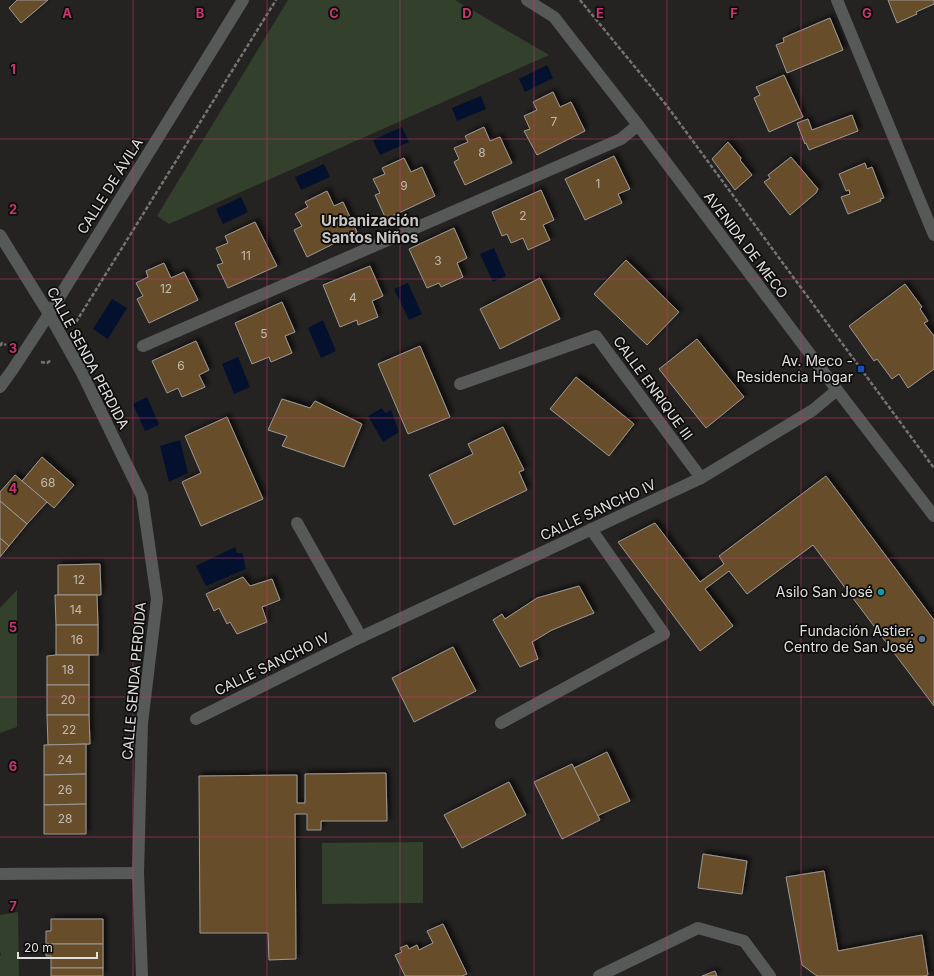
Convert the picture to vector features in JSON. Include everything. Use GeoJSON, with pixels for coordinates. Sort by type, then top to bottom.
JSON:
{"type":"FeatureCollection","features":[{"type":"Feature","properties":{"kind":"street","name":"CALLE DE ÁVILA"},"geometry":{"type":"LineString","coordinates":[[0,387],[24,354],[243,0]]}},
{"type":"Feature","properties":{"kind":"street","name":"AVENIDA DE MECO"},"geometry":{"type":"LineString","coordinates":[[527,0],[554,17],[638,125],[837,390],[934,516]]}},
{"type":"Feature","properties":{"kind":"street"},"geometry":{"type":"LineString","coordinates":[[837,0],[931,220],[934,235]]}},
{"type":"Feature","properties":{"kind":"street"},"geometry":{"type":"LineString","coordinates":[[143,346],[620,138],[638,125]]}},
{"type":"Feature","properties":{"kind":"street","name":"CALLE SENDA PERDIDA"},"geometry":{"type":"LineString","coordinates":[[0,235],[49,314],[82,373],[142,496],[157,599],[142,723],[138,873],[142,976]]}},
{"type":"Feature","properties":{"kind":"street","name":"CALLE ENRIQUE III"},"geometry":{"type":"LineString","coordinates":[[460,384],[596,336],[701,478]]}},
{"type":"Feature","properties":{"kind":"street","name":"CALLE SANCHO IV"},"geometry":{"type":"LineString","coordinates":[[196,719],[361,637],[701,478],[813,410],[837,390]]}},
{"type":"Feature","properties":{"kind":"street"},"geometry":{"type":"LineString","coordinates":[[298,523],[361,637]]}},
{"type":"Feature","properties":{"kind":"street"},"geometry":{"type":"LineString","coordinates":[[501,724],[664,634],[591,529]]}},
{"type":"Feature","properties":{"kind":"street"},"geometry":{"type":"LineString","coordinates":[[0,874],[138,873]]}},
{"type":"Feature","properties":{"kind":"street"},"geometry":{"type":"LineString","coordinates":[[599,976],[698,928],[744,941],[770,976]]}},
{"type":"Feature","properties":{"kind":"path"},"geometry":{"type":"LineString","coordinates":[[0,346],[2,343],[38,362],[46,363],[55,358],[64,341],[276,0]]}},
{"type":"Feature","properties":{"kind":"path"},"geometry":{"type":"LineString","coordinates":[[580,0],[667,106],[934,468]]}},
{"type":"Feature","properties":{"kind":"green space"},"geometry":{"type":"Polygon","coordinates":[[[288,0],[455,0],[549,55],[169,224],[157,216],[288,0]]]}},
{"type":"Feature","properties":{"kind":"green space"},"geometry":{"type":"Polygon","coordinates":[[[17,590],[17,727],[0,733],[0,608],[17,590]]]}},
{"type":"Feature","properties":{"kind":"green space"},"geometry":{"type":"Polygon","coordinates":[[[423,842],[423,903],[322,904],[322,843],[423,842]]]}},
{"type":"Feature","properties":{"kind":"green space"},"geometry":{"type":"Polygon","coordinates":[[[18,912],[19,976],[0,976],[0,915],[18,912]]]}},
{"type":"Feature","properties":{"kind":"water"},"geometry":{"type":"Polygon","coordinates":[[[547,65],[553,78],[525,92],[519,79],[547,65]]]}},
{"type":"Feature","properties":{"kind":"water"},"geometry":{"type":"Polygon","coordinates":[[[481,96],[486,109],[457,121],[452,108],[481,96]]]}},
{"type":"Feature","properties":{"kind":"water"},"geometry":{"type":"Polygon","coordinates":[[[402,127],[409,142],[380,155],[373,140],[402,127]]]}},
{"type":"Feature","properties":{"kind":"water"},"geometry":{"type":"Polygon","coordinates":[[[324,164],[330,177],[301,190],[295,177],[324,164]]]}},
{"type":"Feature","properties":{"kind":"water"},"geometry":{"type":"Polygon","coordinates":[[[241,197],[248,212],[223,224],[216,209],[241,197]]]}},
{"type":"Feature","properties":{"kind":"water"},"geometry":{"type":"Polygon","coordinates":[[[494,248],[506,276],[493,282],[480,254],[494,248]]]}},
{"type":"Feature","properties":{"kind":"water"},"geometry":{"type":"Polygon","coordinates":[[[408,283],[422,314],[409,320],[394,289],[408,283]]]}},
{"type":"Feature","properties":{"kind":"water"},"geometry":{"type":"Polygon","coordinates":[[[112,299],[127,308],[108,339],[93,329],[112,299]]]}},
{"type":"Feature","properties":{"kind":"water"},"geometry":{"type":"Polygon","coordinates":[[[323,320],[336,351],[321,358],[308,328],[323,320]]]}},
{"type":"Feature","properties":{"kind":"water"},"geometry":{"type":"Polygon","coordinates":[[[238,357],[250,387],[234,394],[222,364],[238,357]]]}},
{"type":"Feature","properties":{"kind":"water"},"geometry":{"type":"Polygon","coordinates":[[[147,397],[159,425],[145,431],[133,404],[147,397]]]}},
{"type":"Feature","properties":{"kind":"water"},"geometry":{"type":"Polygon","coordinates":[[[382,408],[385,413],[391,410],[399,432],[383,442],[368,416],[382,408]]]}},
{"type":"Feature","properties":{"kind":"water"},"geometry":{"type":"Polygon","coordinates":[[[180,440],[188,473],[169,482],[160,446],[180,440]]]}},
{"type":"Feature","properties":{"kind":"water"},"geometry":{"type":"Polygon","coordinates":[[[235,547],[237,553],[242,553],[244,557],[246,569],[206,586],[196,566],[235,547]]]}},
{"type":"Feature","properties":{"kind":"building"},"geometry":{"type":"Polygon","coordinates":[[[17,0],[48,0],[21,23],[9,8],[17,0]]]}},
{"type":"Feature","properties":{"kind":"building"},"geometry":{"type":"Polygon","coordinates":[[[888,0],[934,0],[934,4],[897,23],[888,0]]]}},
{"type":"Feature","properties":{"kind":"building"},"geometry":{"type":"Polygon","coordinates":[[[830,18],[843,50],[787,73],[776,45],[784,42],[783,38],[830,18]]]}},
{"type":"Feature","properties":{"kind":"building"},"geometry":{"type":"Polygon","coordinates":[[[784,75],[803,117],[769,132],[754,98],[760,95],[756,87],[784,75]]]}},
{"type":"Feature","properties":{"kind":"building"},"geometry":{"type":"Polygon","coordinates":[[[553,92],[560,107],[571,102],[585,131],[537,155],[524,131],[530,129],[524,116],[537,110],[533,102],[553,92]]]}},
{"type":"Feature","properties":{"kind":"building"},"geometry":{"type":"Polygon","coordinates":[[[852,115],[858,131],[809,150],[806,143],[805,144],[797,123],[808,119],[812,130],[852,115]]]}},
{"type":"Feature","properties":{"kind":"building"},"geometry":{"type":"Polygon","coordinates":[[[484,127],[490,141],[500,137],[512,163],[465,185],[454,162],[459,159],[454,148],[468,142],[465,136],[484,127]]]}},
{"type":"Feature","properties":{"kind":"building"},"geometry":{"type":"Polygon","coordinates":[[[728,142],[752,175],[735,190],[712,159],[728,142]]]}},
{"type":"Feature","properties":{"kind":"building"},"geometry":{"type":"Polygon","coordinates":[[[614,156],[630,189],[618,194],[622,203],[585,220],[565,179],[614,156]]]}},
{"type":"Feature","properties":{"kind":"building"},"geometry":{"type":"Polygon","coordinates":[[[791,157],[818,189],[816,193],[790,215],[764,182],[770,178],[768,175],[791,157]]]}},
{"type":"Feature","properties":{"kind":"building"},"geometry":{"type":"Polygon","coordinates":[[[404,158],[411,172],[422,167],[435,196],[386,219],[375,195],[380,193],[373,179],[385,174],[382,168],[404,158]]]}},
{"type":"Feature","properties":{"kind":"building"},"geometry":{"type":"Polygon","coordinates":[[[865,163],[867,169],[872,167],[884,198],[880,199],[881,201],[848,214],[841,197],[850,194],[849,190],[846,191],[839,174],[865,163]]]}},
{"type":"Feature","properties":{"kind":"building"},"geometry":{"type":"Polygon","coordinates":[[[541,190],[554,220],[543,225],[550,240],[528,250],[523,238],[511,243],[507,234],[502,236],[492,212],[541,190]]]}},
{"type":"Feature","properties":{"kind":"building"},"geometry":{"type":"Polygon","coordinates":[[[327,191],[334,206],[343,202],[357,232],[307,257],[294,230],[302,226],[295,214],[308,207],[305,202],[327,191]]]}},
{"type":"Feature","properties":{"kind":"building"},"geometry":{"type":"Polygon","coordinates":[[[255,222],[277,266],[228,288],[217,265],[223,263],[216,248],[228,243],[225,236],[255,222]]]}},
{"type":"Feature","properties":{"kind":"building"},"geometry":{"type":"Polygon","coordinates":[[[454,228],[467,258],[457,263],[463,277],[441,287],[439,283],[427,288],[409,249],[454,228]]]}},
{"type":"Feature","properties":{"kind":"building"},"geometry":{"type":"Polygon","coordinates":[[[626,260],[679,312],[647,345],[594,294],[626,260]]]}},
{"type":"Feature","properties":{"kind":"building"},"geometry":{"type":"Polygon","coordinates":[[[164,263],[171,278],[184,272],[198,300],[149,323],[137,299],[143,296],[136,283],[148,277],[146,271],[164,263]]]}},
{"type":"Feature","properties":{"kind":"building"},"geometry":{"type":"Polygon","coordinates":[[[370,266],[383,296],[372,301],[378,317],[358,325],[357,320],[340,327],[323,285],[370,266]]]}},
{"type":"Feature","properties":{"kind":"building"},"geometry":{"type":"Polygon","coordinates":[[[540,278],[560,319],[500,349],[480,309],[540,278]]]}},
{"type":"Feature","properties":{"kind":"building"},"geometry":{"type":"Polygon","coordinates":[[[905,284],[922,307],[920,309],[928,321],[924,323],[934,336],[934,369],[908,388],[899,374],[892,379],[877,359],[874,361],[849,326],[905,284]]]}},
{"type":"Feature","properties":{"kind":"building"},"geometry":{"type":"Polygon","coordinates":[[[282,302],[295,332],[285,336],[292,353],[271,362],[269,357],[252,364],[235,323],[282,302]]]}},
{"type":"Feature","properties":{"kind":"building"},"geometry":{"type":"Polygon","coordinates":[[[697,339],[744,397],[706,428],[659,369],[697,339]]]}},
{"type":"Feature","properties":{"kind":"building"},"geometry":{"type":"Polygon","coordinates":[[[196,341],[209,370],[199,375],[205,387],[182,397],[178,388],[167,393],[152,361],[196,341]]]}},
{"type":"Feature","properties":{"kind":"building"},"geometry":{"type":"Polygon","coordinates":[[[420,346],[450,417],[408,434],[378,364],[420,346]]]}},
{"type":"Feature","properties":{"kind":"building"},"geometry":{"type":"Polygon","coordinates":[[[576,377],[634,424],[609,456],[550,409],[576,377]]]}},
{"type":"Feature","properties":{"kind":"building"},"geometry":{"type":"Polygon","coordinates":[[[282,399],[310,408],[315,401],[362,424],[344,467],[282,446],[287,436],[268,430],[282,399]]]}},
{"type":"Feature","properties":{"kind":"building"},"geometry":{"type":"Polygon","coordinates":[[[227,417],[263,499],[201,526],[182,482],[201,473],[185,436],[227,417]]]}},
{"type":"Feature","properties":{"kind":"building"},"geometry":{"type":"Polygon","coordinates":[[[503,427],[524,470],[519,472],[527,490],[454,525],[429,475],[473,454],[468,444],[503,427]]]}},
{"type":"Feature","properties":{"kind":"building"},"geometry":{"type":"Polygon","coordinates":[[[42,457],[74,485],[54,508],[22,481],[42,457]]]}},
{"type":"Feature","properties":{"kind":"building"},"geometry":{"type":"Polygon","coordinates":[[[15,475],[47,502],[27,524],[0,501],[0,492],[15,475]]]}},
{"type":"Feature","properties":{"kind":"building","name":"Asilo San José"},"geometry":{"type":"Polygon","coordinates":[[[826,476],[934,620],[934,706],[813,545],[747,594],[729,571],[705,589],[733,626],[700,651],[618,542],[655,523],[700,582],[724,564],[719,556],[826,476]]]}},
{"type":"Feature","properties":{"kind":"building"},"geometry":{"type":"Polygon","coordinates":[[[0,501],[27,524],[9,546],[0,538],[0,501]]]}},
{"type":"Feature","properties":{"kind":"building"},"geometry":{"type":"Polygon","coordinates":[[[0,538],[9,546],[0,557],[0,538]]]}},
{"type":"Feature","properties":{"kind":"building"},"geometry":{"type":"Polygon","coordinates":[[[100,564],[101,595],[58,595],[58,565],[100,564]]]}},
{"type":"Feature","properties":{"kind":"building"},"geometry":{"type":"Polygon","coordinates":[[[243,577],[250,586],[272,579],[280,600],[262,607],[267,622],[237,634],[230,622],[227,624],[219,608],[214,611],[206,594],[243,577]]]}},
{"type":"Feature","properties":{"kind":"building"},"geometry":{"type":"Polygon","coordinates":[[[579,586],[594,613],[552,630],[532,642],[538,659],[520,667],[493,620],[502,614],[505,619],[537,598],[579,586]]]}},
{"type":"Feature","properties":{"kind":"building"},"geometry":{"type":"Polygon","coordinates":[[[55,595],[97,595],[98,625],[56,625],[55,595]]]}},
{"type":"Feature","properties":{"kind":"building"},"geometry":{"type":"Polygon","coordinates":[[[56,625],[98,625],[98,655],[56,655],[56,625]]]}},
{"type":"Feature","properties":{"kind":"building"},"geometry":{"type":"Polygon","coordinates":[[[453,647],[476,691],[414,722],[392,678],[453,647]]]}},
{"type":"Feature","properties":{"kind":"building"},"geometry":{"type":"Polygon","coordinates":[[[89,655],[89,685],[47,685],[47,656],[89,655]]]}},
{"type":"Feature","properties":{"kind":"building"},"geometry":{"type":"Polygon","coordinates":[[[47,685],[89,685],[89,715],[47,715],[47,685]]]}},
{"type":"Feature","properties":{"kind":"building"},"geometry":{"type":"Polygon","coordinates":[[[47,715],[89,715],[90,744],[48,745],[47,715]]]}},
{"type":"Feature","properties":{"kind":"building"},"geometry":{"type":"Polygon","coordinates":[[[86,744],[86,774],[44,775],[44,745],[86,744]]]}},
{"type":"Feature","properties":{"kind":"building"},"geometry":{"type":"Polygon","coordinates":[[[607,752],[630,801],[597,816],[574,768],[607,752]]]}},
{"type":"Feature","properties":{"kind":"building"},"geometry":{"type":"Polygon","coordinates":[[[572,764],[600,820],[562,839],[534,782],[572,764]]]}},
{"type":"Feature","properties":{"kind":"building"},"geometry":{"type":"Polygon","coordinates":[[[386,773],[387,821],[321,821],[321,830],[307,830],[307,814],[295,814],[296,959],[269,960],[268,933],[200,933],[199,776],[297,775],[297,803],[305,803],[305,774],[386,773]]]}},
{"type":"Feature","properties":{"kind":"building"},"geometry":{"type":"Polygon","coordinates":[[[86,774],[86,804],[44,805],[44,775],[86,774]]]}},
{"type":"Feature","properties":{"kind":"building"},"geometry":{"type":"Polygon","coordinates":[[[509,782],[526,815],[462,848],[444,815],[509,782]]]}},
{"type":"Feature","properties":{"kind":"building"},"geometry":{"type":"Polygon","coordinates":[[[86,804],[86,834],[44,834],[44,805],[86,804]]]}},
{"type":"Feature","properties":{"kind":"building"},"geometry":{"type":"Polygon","coordinates":[[[703,854],[747,861],[742,894],[698,888],[703,854]]]}},
{"type":"Feature","properties":{"kind":"building"},"geometry":{"type":"Polygon","coordinates":[[[824,871],[838,951],[922,935],[928,975],[817,976],[802,965],[786,877],[824,871]]]}},
{"type":"Feature","properties":{"kind":"building"},"geometry":{"type":"Polygon","coordinates":[[[51,919],[103,919],[103,944],[46,944],[46,931],[51,931],[51,919]]]}},
{"type":"Feature","properties":{"kind":"building"},"geometry":{"type":"Polygon","coordinates":[[[443,924],[467,974],[462,976],[405,976],[395,955],[402,952],[400,948],[407,945],[409,949],[417,945],[419,950],[433,943],[427,931],[443,924]]]}},
{"type":"Feature","properties":{"kind":"building"},"geometry":{"type":"Polygon","coordinates":[[[46,944],[103,944],[103,968],[51,968],[51,956],[46,956],[46,944]]]}},
{"type":"Feature","properties":{"kind":"building"},"geometry":{"type":"Polygon","coordinates":[[[51,968],[103,968],[103,976],[51,976],[51,968]]]}},
{"type":"Feature","properties":{"kind":"building"},"geometry":{"type":"Polygon","coordinates":[[[715,971],[717,976],[702,976],[715,971]]]}},
{"type":"Feature","properties":{"kind":"place","name":"Av. Meco - Residencia Hogar"},"geometry":{"type":"Point","coordinates":[861,369]}},
{"type":"Feature","properties":{"kind":"place","name":"Asilo San José"},"geometry":{"type":"Point","coordinates":[881,592]}},
{"type":"Feature","properties":{"kind":"place","name":"Fundación Astier. Centro de San José"},"geometry":{"type":"Point","coordinates":[922,639]}},
{"type":"Feature","properties":{"kind":"district","name":"Urbanización Santos Niños"},"geometry":{"type":"Point","coordinates":[370,230]}}]}
